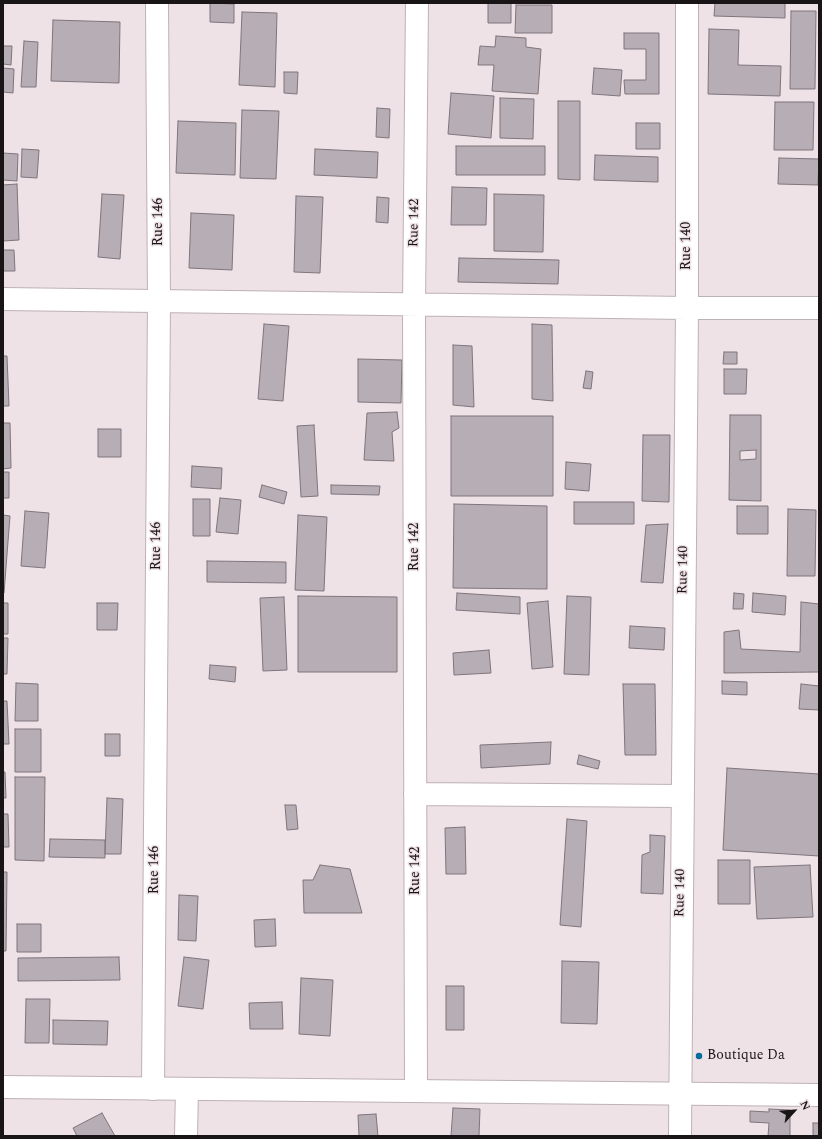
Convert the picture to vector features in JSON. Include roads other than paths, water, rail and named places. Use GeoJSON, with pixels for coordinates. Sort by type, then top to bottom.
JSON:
{"type":"FeatureCollection","features":[{"type":"Feature","properties":{"kind":"street","name":"Rue 146"},"geometry":{"type":"LineString","coordinates":[[153,1089],[159,301],[157,3]]}},
{"type":"Feature","properties":{"kind":"street","name":"Rue 142"},"geometry":{"type":"LineString","coordinates":[[416,1091],[414,305],[417,3]]}},
{"type":"Feature","properties":{"kind":"street","name":"Rue 140"},"geometry":{"type":"LineString","coordinates":[[680,1136],[687,308],[687,3]]}},
{"type":"Feature","properties":{"kind":"street"},"geometry":{"type":"LineString","coordinates":[[3,299],[414,305],[819,308]]}},
{"type":"Feature","properties":{"kind":"street"},"geometry":{"type":"LineString","coordinates":[[416,794],[682,796]]}},
{"type":"Feature","properties":{"kind":"street"},"geometry":{"type":"LineString","coordinates":[[3,1088],[819,1094]]}},
{"type":"Feature","properties":{"kind":"street"},"geometry":{"type":"LineString","coordinates":[[186,1136],[187,1089]]}},
{"type":"Feature","properties":{"kind":"place","name":"Boutique Da"},"geometry":{"type":"Point","coordinates":[699,1056]}}]}
